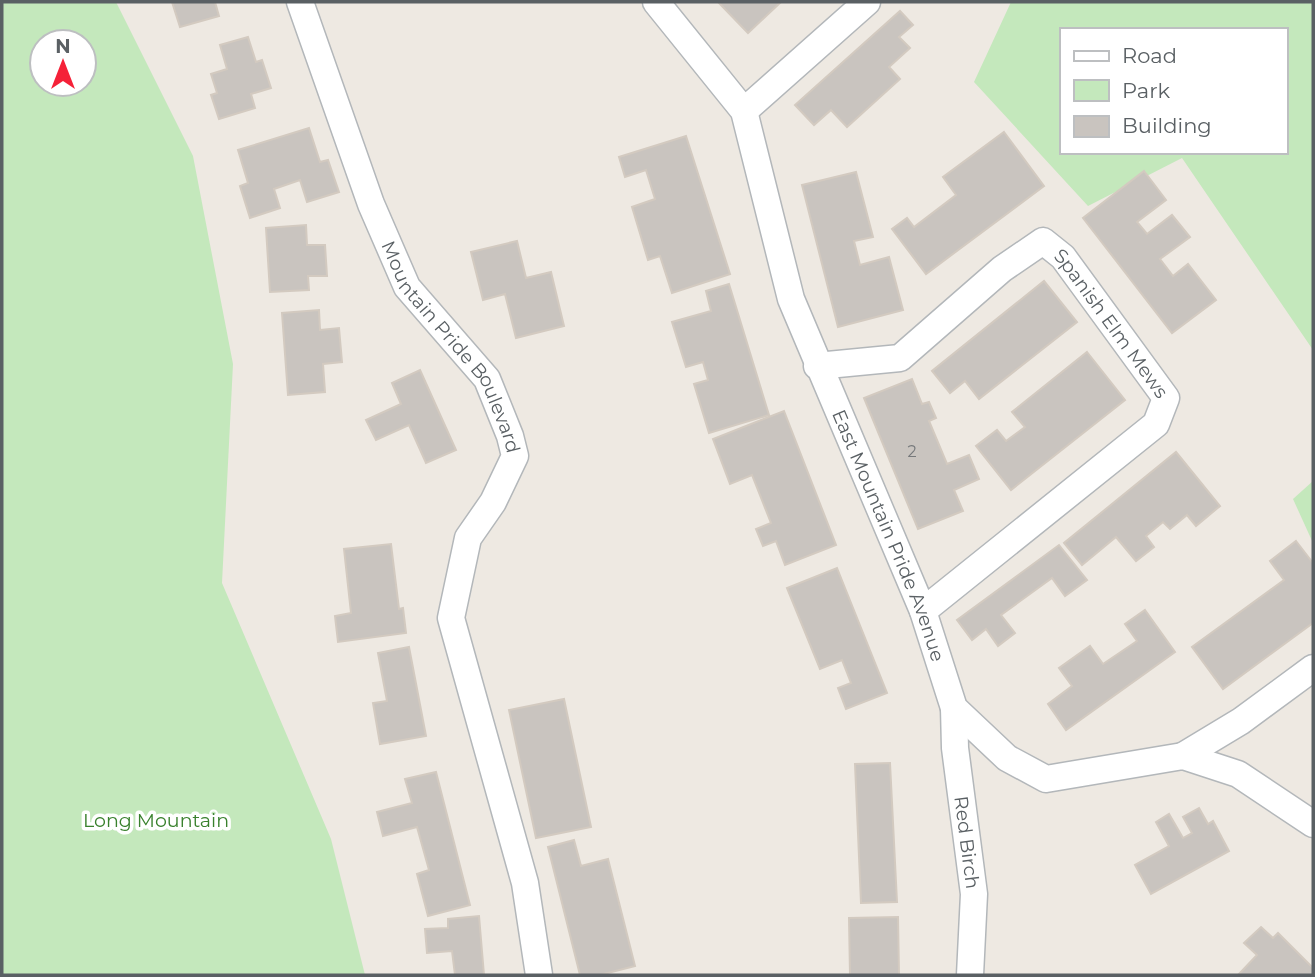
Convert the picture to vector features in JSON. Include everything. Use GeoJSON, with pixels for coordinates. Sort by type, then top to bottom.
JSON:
{"type":"FeatureCollection","features":[{"type":"Feature","properties":{"kind":"street","name":"Mountain Pride Boulevard"},"geometry":{"type":"LineString","coordinates":[[300,2],[371,204],[407,287],[487,379],[512,446],[514,456],[493,502],[468,538],[451,618],[525,883],[539,975]]}},
{"type":"Feature","properties":{"kind":"street","name":"East Mountain Pride Avenue"},"geometry":{"type":"LineString","coordinates":[[656,2],[744,111],[791,299],[817,366],[923,611],[954,708],[1007,758],[1046,779],[1182,756],[1238,774],[1313,824]]}},
{"type":"Feature","properties":{"kind":"street"},"geometry":{"type":"LineString","coordinates":[[744,111],[867,2]]}},
{"type":"Feature","properties":{"kind":"street","name":"Spanish Elm Mews"},"geometry":{"type":"LineString","coordinates":[[817,366],[900,358],[1002,269],[1042,241],[1063,257],[1166,398],[1156,424],[923,611]]}},
{"type":"Feature","properties":{"kind":"street"},"geometry":{"type":"LineString","coordinates":[[1182,756],[1241,721],[1313,668]]}},
{"type":"Feature","properties":{"kind":"street","name":"Red Birch"},"geometry":{"type":"LineString","coordinates":[[954,708],[955,748],[974,894],[970,975]]}},
{"type":"Feature","properties":{"kind":"green space","name":"Long Mountain"},"geometry":{"type":"Polygon","coordinates":[[[2,2],[116,2],[193,156],[233,364],[222,583],[331,839],[365,975],[2,975],[2,2]]]}},
{"type":"Feature","properties":{"kind":"green space"},"geometry":{"type":"Polygon","coordinates":[[[1011,2],[1313,2],[1313,350],[1182,158],[1088,206],[974,82],[1011,2]]]}},
{"type":"Feature","properties":{"kind":"green space"},"geometry":{"type":"Polygon","coordinates":[[[1313,481],[1313,543],[1293,499],[1313,481]]]}},
{"type":"Feature","properties":{"kind":"building"},"geometry":{"type":"Polygon","coordinates":[[[172,2],[215,2],[219,16],[180,27],[172,2]]]}},
{"type":"Feature","properties":{"kind":"building"},"geometry":{"type":"Polygon","coordinates":[[[718,2],[781,2],[748,33],[718,2]]]}},
{"type":"Feature","properties":{"kind":"building"},"geometry":{"type":"Polygon","coordinates":[[[900,11],[913,25],[899,37],[910,48],[889,67],[900,79],[847,127],[831,110],[814,125],[795,105],[900,11]]]}},
{"type":"Feature","properties":{"kind":"building"},"geometry":{"type":"Polygon","coordinates":[[[248,37],[256,62],[262,60],[271,88],[251,94],[255,108],[219,119],[211,95],[217,93],[211,74],[227,69],[220,45],[248,37]]]}},
{"type":"Feature","properties":{"kind":"building"},"geometry":{"type":"Polygon","coordinates":[[[309,128],[320,162],[328,160],[339,192],[307,202],[300,180],[274,189],[280,208],[250,218],[240,186],[248,183],[238,150],[309,128]]]}},
{"type":"Feature","properties":{"kind":"building"},"geometry":{"type":"Polygon","coordinates":[[[1004,132],[1044,186],[926,274],[892,229],[907,218],[914,227],[956,195],[943,177],[1004,132]]]}},
{"type":"Feature","properties":{"kind":"building"},"geometry":{"type":"Polygon","coordinates":[[[686,136],[730,274],[672,293],[660,256],[648,260],[632,207],[655,199],[646,170],[625,177],[619,157],[686,136]]]}},
{"type":"Feature","properties":{"kind":"building"},"geometry":{"type":"Polygon","coordinates":[[[1144,171],[1166,200],[1137,222],[1147,234],[1172,215],[1190,237],[1160,259],[1173,276],[1188,264],[1216,300],[1172,333],[1083,218],[1144,171]]]}},
{"type":"Feature","properties":{"kind":"building"},"geometry":{"type":"Polygon","coordinates":[[[856,172],[873,237],[854,241],[860,265],[889,257],[903,310],[838,327],[802,185],[856,172]]]}},
{"type":"Feature","properties":{"kind":"building"},"geometry":{"type":"Polygon","coordinates":[[[306,225],[307,245],[325,245],[327,276],[308,276],[309,290],[270,292],[266,228],[306,225]]]}},
{"type":"Feature","properties":{"kind":"building"},"geometry":{"type":"Polygon","coordinates":[[[517,241],[526,278],[551,272],[564,326],[516,338],[505,294],[483,300],[471,252],[517,241]]]}},
{"type":"Feature","properties":{"kind":"building"},"geometry":{"type":"Polygon","coordinates":[[[1044,281],[1077,322],[979,399],[965,381],[950,393],[932,371],[1044,281]]]}},
{"type":"Feature","properties":{"kind":"building"},"geometry":{"type":"Polygon","coordinates":[[[729,284],[769,415],[709,433],[694,384],[708,380],[703,362],[686,367],[672,322],[711,311],[706,291],[729,284]]]}},
{"type":"Feature","properties":{"kind":"building"},"geometry":{"type":"Polygon","coordinates":[[[319,310],[320,330],[339,328],[342,362],[323,364],[325,392],[288,395],[282,313],[319,310]]]}},
{"type":"Feature","properties":{"kind":"building"},"geometry":{"type":"Polygon","coordinates":[[[1087,352],[1125,400],[1011,490],[976,446],[997,430],[1006,441],[1025,427],[1012,412],[1087,352]]]}},
{"type":"Feature","properties":{"kind":"building"},"geometry":{"type":"Polygon","coordinates":[[[420,370],[456,450],[426,463],[409,425],[376,440],[366,420],[401,404],[392,383],[420,370]]]}},
{"type":"Feature","properties":{"kind":"building"},"geometry":{"type":"Polygon","coordinates":[[[912,379],[922,404],[929,402],[936,418],[929,421],[947,464],[969,455],[979,479],[954,490],[963,511],[918,529],[864,398],[912,379]]]}},
{"type":"Feature","properties":{"kind":"building"},"geometry":{"type":"Polygon","coordinates":[[[784,411],[836,545],[785,565],[776,541],[763,546],[756,529],[771,523],[752,475],[730,484],[713,439],[784,411]]]}},
{"type":"Feature","properties":{"kind":"building"},"geometry":{"type":"Polygon","coordinates":[[[1176,452],[1220,506],[1196,526],[1187,515],[1170,529],[1163,522],[1146,536],[1154,547],[1136,561],[1116,537],[1082,565],[1064,543],[1176,452]]]}},
{"type":"Feature","properties":{"kind":"building"},"geometry":{"type":"Polygon","coordinates":[[[1296,541],[1313,563],[1313,623],[1223,689],[1192,647],[1284,580],[1270,561],[1296,541]]]}},
{"type":"Feature","properties":{"kind":"building"},"geometry":{"type":"Polygon","coordinates":[[[391,544],[399,609],[403,608],[406,633],[338,642],[335,616],[351,613],[344,549],[391,544]]]}},
{"type":"Feature","properties":{"kind":"building"},"geometry":{"type":"Polygon","coordinates":[[[1059,545],[1087,580],[1065,596],[1052,578],[1001,615],[1015,633],[998,646],[986,629],[972,640],[957,620],[1059,545]]]}},
{"type":"Feature","properties":{"kind":"building"},"geometry":{"type":"Polygon","coordinates":[[[837,568],[887,693],[846,709],[838,688],[851,683],[842,660],[820,669],[787,588],[837,568]]]}},
{"type":"Feature","properties":{"kind":"building"},"geometry":{"type":"Polygon","coordinates":[[[1145,610],[1175,652],[1066,730],[1048,704],[1072,686],[1059,668],[1090,646],[1103,664],[1137,641],[1125,624],[1145,610]]]}},
{"type":"Feature","properties":{"kind":"building"},"geometry":{"type":"Polygon","coordinates":[[[409,647],[426,736],[380,744],[373,703],[387,701],[378,653],[409,647]]]}},
{"type":"Feature","properties":{"kind":"building"},"geometry":{"type":"Polygon","coordinates":[[[564,699],[591,827],[536,838],[509,710],[564,699]]]}},
{"type":"Feature","properties":{"kind":"building"},"geometry":{"type":"Polygon","coordinates":[[[890,763],[897,902],[861,903],[855,764],[890,763]]]}},
{"type":"Feature","properties":{"kind":"building"},"geometry":{"type":"Polygon","coordinates":[[[436,772],[470,905],[428,916],[417,874],[429,870],[417,827],[383,836],[377,812],[412,803],[405,779],[436,772]]]}},
{"type":"Feature","properties":{"kind":"building"},"geometry":{"type":"Polygon","coordinates":[[[1199,808],[1208,824],[1213,821],[1229,851],[1151,894],[1135,865],[1169,846],[1156,822],[1169,814],[1183,838],[1192,833],[1183,817],[1199,808]]]}},
{"type":"Feature","properties":{"kind":"building"},"geometry":{"type":"Polygon","coordinates":[[[574,840],[581,866],[608,859],[635,966],[600,975],[580,975],[548,847],[574,840]]]}},
{"type":"Feature","properties":{"kind":"building"},"geometry":{"type":"Polygon","coordinates":[[[479,916],[484,975],[455,975],[452,951],[427,953],[425,929],[448,928],[448,919],[479,916]]]}},
{"type":"Feature","properties":{"kind":"building"},"geometry":{"type":"Polygon","coordinates":[[[898,917],[899,975],[850,975],[849,918],[898,917]]]}},
{"type":"Feature","properties":{"kind":"building"},"geometry":{"type":"Polygon","coordinates":[[[1261,927],[1273,938],[1278,933],[1313,968],[1313,975],[1238,975],[1257,955],[1244,943],[1261,927]]]}}]}
